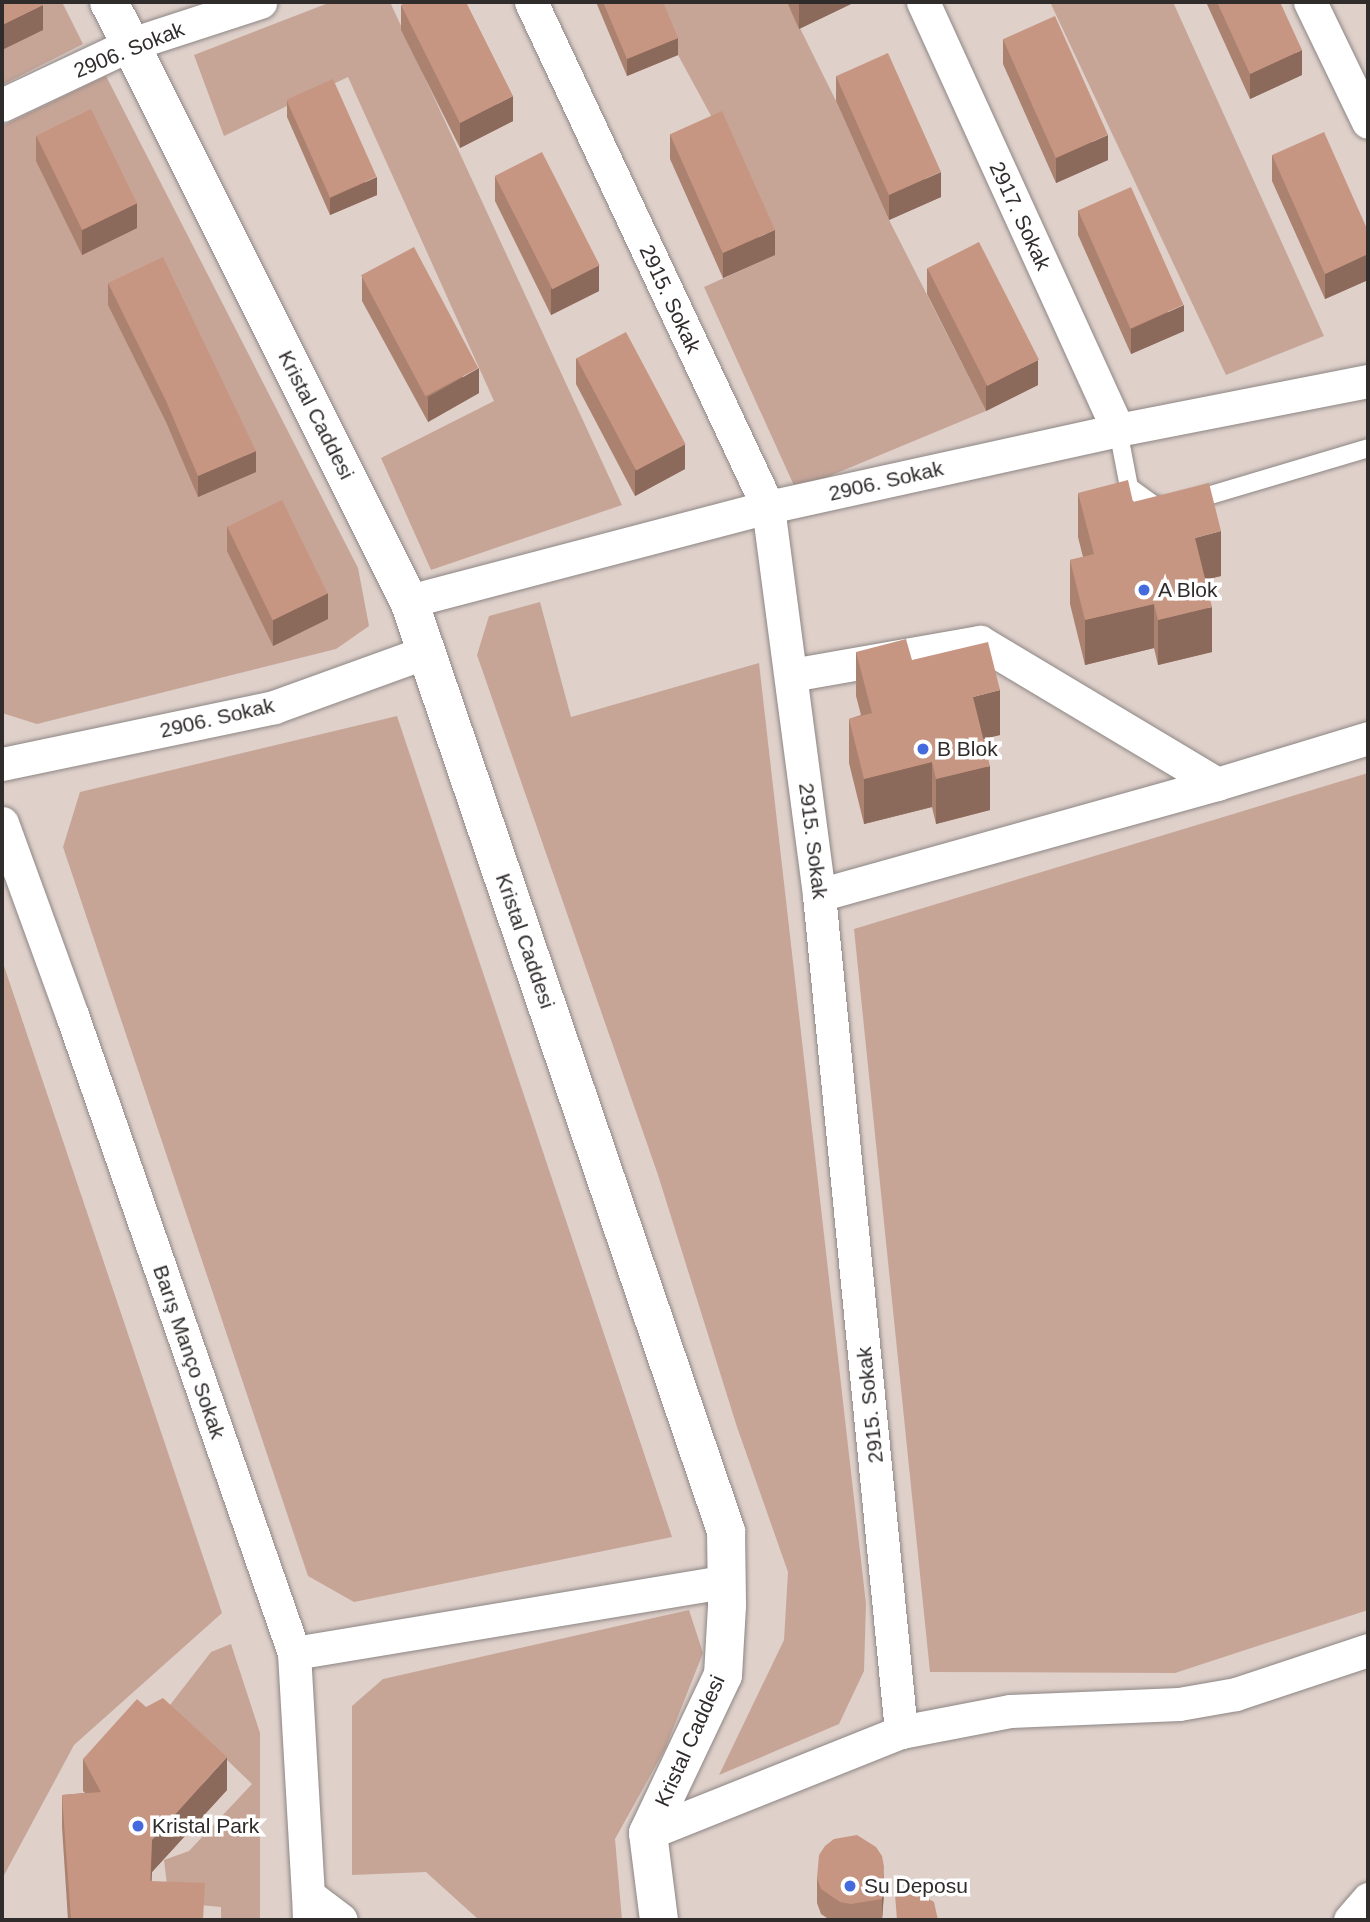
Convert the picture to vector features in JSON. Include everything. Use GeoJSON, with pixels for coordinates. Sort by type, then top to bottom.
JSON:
{"type":"FeatureCollection","features":[{"type":"Feature","properties":{"kind":"street","name":"Kristal Caddesi"},"geometry":{"type":"LineString","coordinates":[[109,2],[409,601],[726,1531],[723,1675],[648,1833],[659,1920]]}},
{"type":"Feature","properties":{"kind":"street","name":"2906. Sokak"},"geometry":{"type":"LineString","coordinates":[[2,105],[131,44],[260,2]]}},
{"type":"Feature","properties":{"kind":"street","name":"2915. Sokak"},"geometry":{"type":"LineString","coordinates":[[531,2],[768,507],[820,895],[901,1732]]}},
{"type":"Feature","properties":{"kind":"street","name":"2917. Sokak"},"geometry":{"type":"LineString","coordinates":[[923,2],[1118,430]]}},
{"type":"Feature","properties":{"kind":"street"},"geometry":{"type":"LineString","coordinates":[[1310,2],[1368,122]]}},
{"type":"Feature","properties":{"kind":"street","name":"2906. Sokak"},"geometry":{"type":"LineString","coordinates":[[409,601],[768,507],[1118,430],[1368,382]]}},
{"type":"Feature","properties":{"kind":"street"},"geometry":{"type":"LineString","coordinates":[[792,675],[980,642],[1217,784]]}},
{"type":"Feature","properties":{"kind":"street","name":"2906. Sokak"},"geometry":{"type":"LineString","coordinates":[[2,764],[274,707],[426,652]]}},
{"type":"Feature","properties":{"kind":"street"},"geometry":{"type":"LineString","coordinates":[[820,895],[1217,784],[1368,737]]}},
{"type":"Feature","properties":{"kind":"street","name":"Barış Manço Sokak"},"geometry":{"type":"LineString","coordinates":[[2,823],[72,1015],[294,1653],[309,1907]]}},
{"type":"Feature","properties":{"kind":"street"},"geometry":{"type":"LineString","coordinates":[[294,1653],[727,1581]]}},
{"type":"Feature","properties":{"kind":"street"},"geometry":{"type":"LineString","coordinates":[[648,1833],[901,1732],[1010,1711],[1180,1703],[1236,1695],[1368,1650]]}},
{"type":"Feature","properties":{"kind":"street"},"geometry":{"type":"LineString","coordinates":[[1350,1920],[1368,1899]]}},
{"type":"Feature","properties":{"kind":"street"},"geometry":{"type":"LineString","coordinates":[[309,1907],[341,1920]]}},
{"type":"Feature","properties":{"kind":"lane"},"geometry":{"type":"LineString","coordinates":[[1118,430],[1129,487],[1152,504],[1167,508],[1368,448]]}},
{"type":"Feature","properties":{"kind":"shaded area"},"geometry":{"type":"Polygon","coordinates":[[[2,2],[1368,2],[1368,1920],[2,1920],[2,2]]]}},
{"type":"Feature","properties":{"kind":"shaded area"},"geometry":{"type":"Polygon","coordinates":[[[2,2],[62,2],[83,44],[2,85],[2,2]]]}},
{"type":"Feature","properties":{"kind":"shaded area"},"geometry":{"type":"Polygon","coordinates":[[[331,2],[390,2],[622,505],[431,570],[381,458],[494,401],[348,77],[224,136],[194,55],[331,2]]]}},
{"type":"Feature","properties":{"kind":"shaded area"},"geometry":{"type":"Polygon","coordinates":[[[656,2],[787,2],[836,101],[889,220],[986,411],[796,490],[704,287],[775,255],[722,136],[678,55],[656,2]]]}},
{"type":"Feature","properties":{"kind":"shaded area"},"geometry":{"type":"Polygon","coordinates":[[[1050,2],[1173,2],[1324,336],[1226,375],[1050,2]]]}},
{"type":"Feature","properties":{"kind":"shaded area"},"geometry":{"type":"Polygon","coordinates":[[[106,76],[358,568],[369,626],[336,649],[37,724],[2,713],[2,126],[106,76]]]}},
{"type":"Feature","properties":{"kind":"shaded area"},"geometry":{"type":"Polygon","coordinates":[[[540,602],[571,717],[759,663],[866,1604],[864,1671],[839,1724],[719,1775],[784,1640],[788,1572],[737,1427],[658,1175],[477,655],[489,616],[540,602]]]}},
{"type":"Feature","properties":{"kind":"shaded area"},"geometry":{"type":"Polygon","coordinates":[[[397,716],[672,1537],[354,1602],[308,1576],[63,847],[80,792],[397,716]]]}},
{"type":"Feature","properties":{"kind":"shaded area"},"geometry":{"type":"Polygon","coordinates":[[[1368,773],[1368,1610],[1175,1673],[930,1672],[854,929],[1368,773]]]}},
{"type":"Feature","properties":{"kind":"shaded area"},"geometry":{"type":"Polygon","coordinates":[[[2,960],[222,1613],[74,1745],[2,1879],[2,960]]]}},
{"type":"Feature","properties":{"kind":"shaded area"},"geometry":{"type":"Polygon","coordinates":[[[689,1610],[703,1653],[665,1749],[615,1839],[622,1920],[479,1920],[426,1872],[352,1875],[352,1706],[383,1679],[689,1610]]]}},
{"type":"Feature","properties":{"kind":"shaded area"},"geometry":{"type":"Polygon","coordinates":[[[231,1644],[260,1733],[260,1920],[221,1920],[221,1907],[169,1902],[164,1860],[189,1851],[252,1784],[170,1705],[211,1652],[231,1644]]]}},
{"type":"Feature","properties":{"kind":"building"},"geometry":{"type":"Polygon","coordinates":[[[2,2],[41,2],[43,5],[2,25],[2,2]]]}},
{"type":"Feature","properties":{"kind":"building"},"geometry":{"type":"Polygon","coordinates":[[[407,2],[466,2],[513,96],[460,123],[401,5],[407,2]]]}},
{"type":"Feature","properties":{"kind":"building"},"geometry":{"type":"Polygon","coordinates":[[[603,2],[663,2],[678,38],[627,59],[603,2]]]}},
{"type":"Feature","properties":{"kind":"building"},"geometry":{"type":"Polygon","coordinates":[[[1217,2],[1280,2],[1302,50],[1250,74],[1217,2]]]}},
{"type":"Feature","properties":{"kind":"building"},"geometry":{"type":"Polygon","coordinates":[[[1055,16],[1108,135],[1056,158],[1003,39],[1055,16]]]}},
{"type":"Feature","properties":{"kind":"building"},"geometry":{"type":"Polygon","coordinates":[[[888,53],[941,172],[889,195],[836,76],[888,53]]]}},
{"type":"Feature","properties":{"kind":"building"},"geometry":{"type":"Polygon","coordinates":[[[333,79],[377,177],[330,197],[286,100],[333,79]]]}},
{"type":"Feature","properties":{"kind":"building"},"geometry":{"type":"Polygon","coordinates":[[[91,109],[137,203],[82,230],[36,136],[91,109]]]}},
{"type":"Feature","properties":{"kind":"building"},"geometry":{"type":"Polygon","coordinates":[[[722,111],[775,230],[723,253],[670,134],[722,111]]]}},
{"type":"Feature","properties":{"kind":"building"},"geometry":{"type":"Polygon","coordinates":[[[1324,132],[1368,231],[1368,254],[1325,274],[1272,155],[1324,132]]]}},
{"type":"Feature","properties":{"kind":"building"},"geometry":{"type":"Polygon","coordinates":[[[542,152],[600,265],[552,289],[495,176],[542,152]]]}},
{"type":"Feature","properties":{"kind":"building"},"geometry":{"type":"Polygon","coordinates":[[[1131,187],[1183,305],[1130,328],[1078,211],[1131,187]]]}},
{"type":"Feature","properties":{"kind":"building"},"geometry":{"type":"Polygon","coordinates":[[[979,242],[1039,360],[987,386],[927,268],[979,242]]]}},
{"type":"Feature","properties":{"kind":"building"},"geometry":{"type":"Polygon","coordinates":[[[414,247],[478,368],[425,396],[361,275],[414,247]]]}},
{"type":"Feature","properties":{"kind":"building"},"geometry":{"type":"Polygon","coordinates":[[[163,257],[256,451],[198,476],[166,401],[108,283],[163,257]]]}},
{"type":"Feature","properties":{"kind":"building"},"geometry":{"type":"Polygon","coordinates":[[[626,332],[686,444],[636,470],[577,358],[626,332]]]}},
{"type":"Feature","properties":{"kind":"building"},"geometry":{"type":"Polygon","coordinates":[[[1128,480],[1133,502],[1209,483],[1221,531],[1195,538],[1212,607],[1158,620],[1154,604],[1085,620],[1070,560],[1094,554],[1078,493],[1128,480]]]}},
{"type":"Feature","properties":{"kind":"building"},"geometry":{"type":"Polygon","coordinates":[[[282,500],[328,593],[273,620],[227,527],[282,500]]]}},
{"type":"Feature","properties":{"kind":"building"},"geometry":{"type":"Polygon","coordinates":[[[906,639],[912,660],[988,642],[1000,690],[973,697],[990,766],[936,779],[932,762],[864,779],[849,719],[872,713],[856,652],[906,639]]]}},
{"type":"Feature","properties":{"kind":"building","name":"Kristal Park"},"geometry":{"type":"Polygon","coordinates":[[[163,1698],[227,1757],[152,1840],[150,1881],[205,1883],[203,1920],[71,1920],[62,1795],[101,1792],[83,1759],[137,1699],[146,1707],[163,1698]]]}},
{"type":"Feature","properties":{"kind":"building"},"geometry":{"type":"Polygon","coordinates":[[[857,1835],[876,1847],[882,1856],[882,1899],[851,1904],[840,1902],[821,1889],[817,1878],[819,1855],[834,1839],[857,1835]]]}},
{"type":"Feature","properties":{"kind":"building"},"geometry":{"type":"Polygon","coordinates":[[[895,1894],[922,1895],[934,1902],[938,1920],[897,1920],[895,1894]]]}},
{"type":"Feature","properties":{"kind":"place","name":"A Blok"},"geometry":{"type":"Point","coordinates":[1144,590]}},
{"type":"Feature","properties":{"kind":"place","name":"B Blok"},"geometry":{"type":"Point","coordinates":[923,749]}},
{"type":"Feature","properties":{"kind":"place","name":"Kristal Park"},"geometry":{"type":"Point","coordinates":[138,1826]}},
{"type":"Feature","properties":{"kind":"place","name":"Su Deposu"},"geometry":{"type":"Point","coordinates":[850,1886]}}]}
